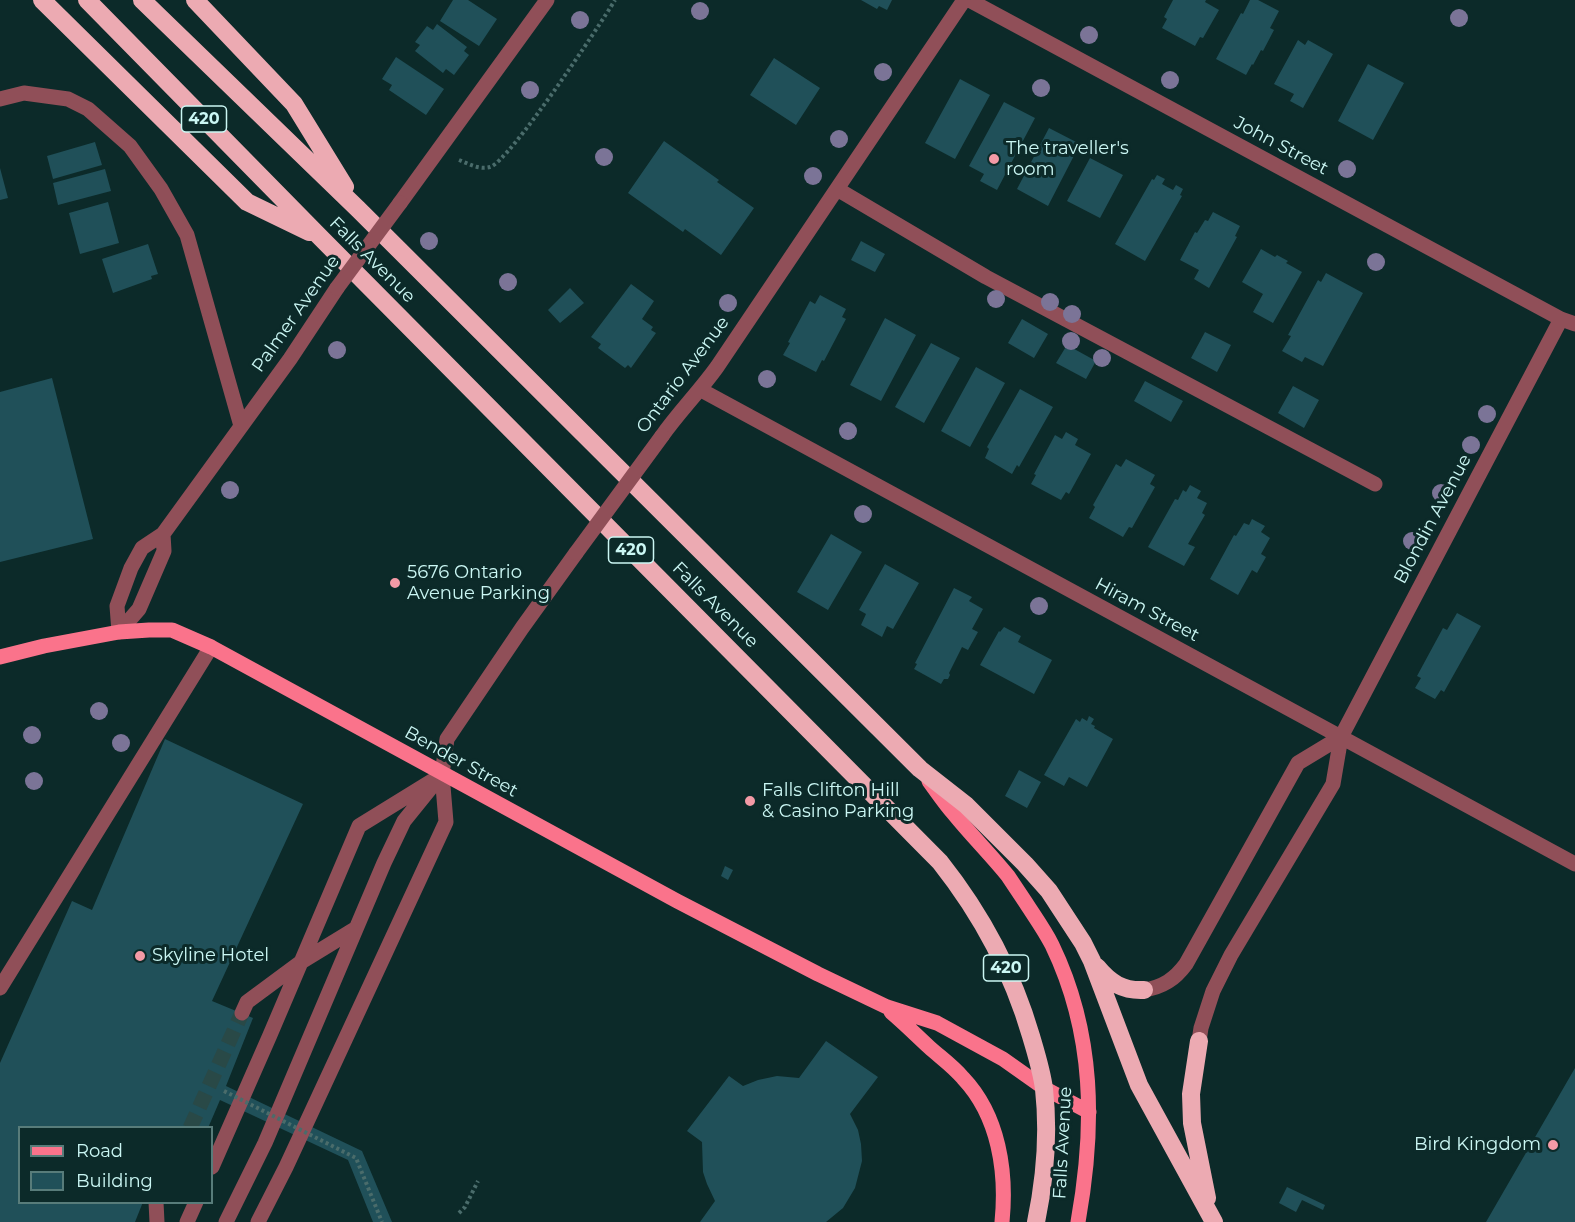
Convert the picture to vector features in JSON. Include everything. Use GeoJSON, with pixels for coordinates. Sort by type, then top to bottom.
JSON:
{"type":"FeatureCollection","features":[{"type":"Feature","properties":{"kind":"highway"},"geometry":{"type":"LineString","coordinates":[[42,0],[247,202],[321,238]]}},
{"type":"Feature","properties":{"kind":"highway","name":"Falls Avenue"},"geometry":{"type":"LineString","coordinates":[[87,0],[940,862],[962,890],[983,922],[1014,985],[1036,1054],[1044,1088],[1045,1168],[1036,1222]]}},
{"type":"Feature","properties":{"kind":"highway","name":"Falls Avenue"},"geometry":{"type":"LineString","coordinates":[[142,0],[358,209],[920,770]]}},
{"type":"Feature","properties":{"kind":"highway"},"geometry":{"type":"LineString","coordinates":[[195,0],[294,104],[358,209]]}},
{"type":"Feature","properties":{"kind":"highway"},"geometry":{"type":"LineString","coordinates":[[920,770],[966,805],[1033,873],[1054,899],[1083,943],[1139,1085],[1215,1222]]}},
{"type":"Feature","properties":{"kind":"highway"},"geometry":{"type":"LineString","coordinates":[[1092,961],[1102,974],[1122,988],[1144,990]]}},
{"type":"Feature","properties":{"kind":"highway"},"geometry":{"type":"LineString","coordinates":[[1199,1041],[1191,1094],[1192,1123],[1206,1197],[1215,1222]]}},
{"type":"Feature","properties":{"kind":"main road","name":"Bender Street"},"geometry":{"type":"LineString","coordinates":[[0,657],[119,632],[172,630],[211,647],[685,906],[887,1007],[937,1023],[1003,1059],[1044,1088],[1089,1112]]}},
{"type":"Feature","properties":{"kind":"main road","name":"Falls Avenue"},"geometry":{"type":"LineString","coordinates":[[920,770],[953,813],[1008,877],[1051,943],[1063,970],[1083,1040],[1088,1075],[1088,1147],[1078,1222]]}},
{"type":"Feature","properties":{"kind":"main road","name":"Bender Street"},"geometry":{"type":"LineString","coordinates":[[887,1007],[963,1077],[988,1115],[1000,1158],[1003,1193],[1002,1222]]}},
{"type":"Feature","properties":{"kind":"street","name":"Palmer Avenue"},"geometry":{"type":"LineString","coordinates":[[119,632],[117,606],[131,568],[142,548],[163,534],[290,358],[337,288],[547,0]]}},
{"type":"Feature","properties":{"kind":"street","name":"Ontario Avenue"},"geometry":{"type":"LineString","coordinates":[[258,1222],[286,1167],[446,822],[442,774],[447,739],[576,553],[675,417],[701,390],[964,0]]}},
{"type":"Feature","properties":{"kind":"street","name":"John Street"},"geometry":{"type":"LineString","coordinates":[[969,0],[1568,322]]}},
{"type":"Feature","properties":{"kind":"street"},"geometry":{"type":"LineString","coordinates":[[0,99],[24,93],[68,99],[88,109],[130,146],[161,189],[187,235],[241,426]]}},
{"type":"Feature","properties":{"kind":"street"},"geometry":{"type":"LineString","coordinates":[[837,189],[986,277],[1375,484]]}},
{"type":"Feature","properties":{"kind":"street","name":"Blondin Avenue"},"geometry":{"type":"LineString","coordinates":[[1199,1041],[1213,991],[1231,956],[1333,784],[1341,737],[1568,322]]}},
{"type":"Feature","properties":{"kind":"street","name":"Hiram Street"},"geometry":{"type":"LineString","coordinates":[[701,390],[1575,864]]}},
{"type":"Feature","properties":{"kind":"street","name":"Palmer Avenue"},"geometry":{"type":"LineString","coordinates":[[119,632],[139,609],[164,551],[163,534]]}},
{"type":"Feature","properties":{"kind":"street"},"geometry":{"type":"LineString","coordinates":[[0,988],[211,647]]}},
{"type":"Feature","properties":{"kind":"street"},"geometry":{"type":"LineString","coordinates":[[1144,990],[1153,989],[1172,980],[1186,964],[1298,763],[1341,737]]}},
{"type":"Feature","properties":{"kind":"street"},"geometry":{"type":"LineString","coordinates":[[226,1222],[265,1143],[355,929],[404,821],[442,774]]}},
{"type":"Feature","properties":{"kind":"street"},"geometry":{"type":"LineString","coordinates":[[213,1165],[358,826],[442,774]]}},
{"type":"Feature","properties":{"kind":"street"},"geometry":{"type":"LineString","coordinates":[[242,1013],[246,1002],[301,962],[355,929]]}},
{"type":"Feature","properties":{"kind":"street"},"geometry":{"type":"LineString","coordinates":[[156,1204],[157,1222]]}},
{"type":"Feature","properties":{"kind":"street"},"geometry":{"type":"LineString","coordinates":[[187,1222],[196,1204]]}},
{"type":"Feature","properties":{"kind":"path"},"geometry":{"type":"LineString","coordinates":[[438,151],[477,168],[491,167],[499,162],[519,139],[615,0]]}},
{"type":"Feature","properties":{"kind":"path"},"geometry":{"type":"LineString","coordinates":[[224,1091],[356,1158],[382,1222]]}},
{"type":"Feature","properties":{"kind":"path"},"geometry":{"type":"LineString","coordinates":[[459,1213],[465,1207],[478,1181]]}},
{"type":"Feature","properties":{"kind":"building"},"geometry":{"type":"Polygon","coordinates":[[[453,0],[468,0],[497,19],[479,46],[440,21],[453,0]]]}},
{"type":"Feature","properties":{"kind":"building"},"geometry":{"type":"Polygon","coordinates":[[[861,0],[892,0],[887,10],[879,6],[877,9],[861,0]]]}},
{"type":"Feature","properties":{"kind":"building"},"geometry":{"type":"Polygon","coordinates":[[[1173,0],[1206,0],[1205,2],[1219,10],[1203,38],[1200,37],[1195,46],[1162,28],[1167,19],[1164,17],[1173,0]]]}},
{"type":"Feature","properties":{"kind":"building"},"geometry":{"type":"Polygon","coordinates":[[[1250,0],[1258,0],[1279,11],[1270,28],[1274,30],[1246,75],[1216,59],[1250,0]]]}},
{"type":"Feature","properties":{"kind":"building"},"geometry":{"type":"Polygon","coordinates":[[[437,24],[467,47],[464,51],[469,55],[454,75],[446,69],[443,73],[415,51],[420,45],[415,42],[427,26],[433,30],[437,24]]]}},
{"type":"Feature","properties":{"kind":"building"},"geometry":{"type":"Polygon","coordinates":[[[1298,40],[1305,45],[1308,40],[1333,54],[1303,108],[1290,101],[1294,94],[1274,84],[1298,40]]]}},
{"type":"Feature","properties":{"kind":"building"},"geometry":{"type":"Polygon","coordinates":[[[396,57],[444,89],[426,115],[389,90],[392,85],[382,79],[396,57]]]}},
{"type":"Feature","properties":{"kind":"building"},"geometry":{"type":"Polygon","coordinates":[[[774,58],[820,88],[796,125],[750,95],[774,58]]]}},
{"type":"Feature","properties":{"kind":"building"},"geometry":{"type":"Polygon","coordinates":[[[1368,64],[1404,83],[1373,140],[1338,121],[1368,64]]]}},
{"type":"Feature","properties":{"kind":"building"},"geometry":{"type":"Polygon","coordinates":[[[960,79],[990,95],[955,159],[925,143],[960,79]]]}},
{"type":"Feature","properties":{"kind":"building"},"geometry":{"type":"Polygon","coordinates":[[[1004,102],[1035,118],[997,190],[980,181],[984,174],[969,166],[1004,102]]]}},
{"type":"Feature","properties":{"kind":"building"},"geometry":{"type":"Polygon","coordinates":[[[1049,128],[1080,144],[1048,206],[1017,189],[1049,128]]]}},
{"type":"Feature","properties":{"kind":"building"},"geometry":{"type":"Polygon","coordinates":[[[664,141],[754,208],[721,255],[685,229],[683,232],[628,193],[664,141]]]}},
{"type":"Feature","properties":{"kind":"building"},"geometry":{"type":"Polygon","coordinates":[[[95,142],[102,165],[53,179],[47,156],[95,142]]]}},
{"type":"Feature","properties":{"kind":"building"},"geometry":{"type":"Polygon","coordinates":[[[1090,158],[1123,175],[1100,218],[1067,201],[1090,158]]]}},
{"type":"Feature","properties":{"kind":"building"},"geometry":{"type":"Polygon","coordinates":[[[0,168],[8,198],[0,200],[0,168]]]}},
{"type":"Feature","properties":{"kind":"building"},"geometry":{"type":"Polygon","coordinates":[[[105,169],[111,191],[58,205],[53,183],[105,169]]]}},
{"type":"Feature","properties":{"kind":"building"},"geometry":{"type":"Polygon","coordinates":[[[1157,175],[1165,179],[1162,184],[1173,190],[1176,185],[1183,189],[1180,195],[1182,196],[1145,261],[1115,244],[1152,179],[1154,180],[1157,175]]]}},
{"type":"Feature","properties":{"kind":"building"},"geometry":{"type":"Polygon","coordinates":[[[108,202],[119,243],[80,254],[69,213],[108,202]]]}},
{"type":"Feature","properties":{"kind":"building"},"geometry":{"type":"Polygon","coordinates":[[[1213,212],[1240,226],[1235,236],[1237,237],[1209,288],[1194,279],[1199,270],[1180,260],[1195,232],[1197,233],[1205,220],[1208,221],[1213,212]]]}},
{"type":"Feature","properties":{"kind":"building"},"geometry":{"type":"Polygon","coordinates":[[[861,241],[885,254],[875,272],[851,260],[861,241]]]}},
{"type":"Feature","properties":{"kind":"building"},"geometry":{"type":"Polygon","coordinates":[[[148,244],[158,274],[151,276],[152,279],[113,293],[102,259],[148,244]]]}},
{"type":"Feature","properties":{"kind":"building"},"geometry":{"type":"Polygon","coordinates":[[[1261,249],[1288,261],[1286,263],[1302,272],[1273,323],[1253,312],[1263,294],[1242,282],[1261,249]]]}},
{"type":"Feature","properties":{"kind":"building"},"geometry":{"type":"Polygon","coordinates":[[[1326,273],[1363,293],[1323,366],[1305,357],[1302,362],[1282,351],[1291,336],[1288,335],[1318,280],[1321,282],[1326,273]]]}},
{"type":"Feature","properties":{"kind":"building"},"geometry":{"type":"Polygon","coordinates":[[[631,284],[654,301],[642,319],[653,327],[651,330],[656,333],[631,368],[628,365],[625,368],[598,348],[601,344],[591,337],[631,284]]]}},
{"type":"Feature","properties":{"kind":"building"},"geometry":{"type":"Polygon","coordinates":[[[570,288],[584,303],[560,323],[548,310],[570,288]]]}},
{"type":"Feature","properties":{"kind":"building"},"geometry":{"type":"Polygon","coordinates":[[[820,295],[846,309],[842,317],[846,319],[816,372],[783,355],[810,301],[815,304],[820,295]]]}},
{"type":"Feature","properties":{"kind":"building"},"geometry":{"type":"Polygon","coordinates":[[[885,318],[916,335],[881,401],[850,385],[885,318]]]}},
{"type":"Feature","properties":{"kind":"building"},"geometry":{"type":"Polygon","coordinates":[[[1022,319],[1048,334],[1034,358],[1008,343],[1022,319]]]}},
{"type":"Feature","properties":{"kind":"building"},"geometry":{"type":"Polygon","coordinates":[[[1205,332],[1231,345],[1217,372],[1191,358],[1205,332]]]}},
{"type":"Feature","properties":{"kind":"building"},"geometry":{"type":"Polygon","coordinates":[[[931,343],[960,358],[924,423],[895,407],[931,343]]]}},
{"type":"Feature","properties":{"kind":"building"},"geometry":{"type":"Polygon","coordinates":[[[1067,345],[1096,361],[1086,379],[1056,363],[1067,345]]]}},
{"type":"Feature","properties":{"kind":"building"},"geometry":{"type":"Polygon","coordinates":[[[976,367],[1005,383],[970,447],[941,431],[976,367]]]}},
{"type":"Feature","properties":{"kind":"building"},"geometry":{"type":"Polygon","coordinates":[[[52,378],[93,539],[0,562],[0,392],[52,378]]]}},
{"type":"Feature","properties":{"kind":"building"},"geometry":{"type":"Polygon","coordinates":[[[1145,381],[1183,401],[1171,422],[1134,401],[1145,381]]]}},
{"type":"Feature","properties":{"kind":"building"},"geometry":{"type":"Polygon","coordinates":[[[1293,386],[1319,400],[1304,428],[1278,413],[1293,386]]]}},
{"type":"Feature","properties":{"kind":"building"},"geometry":{"type":"Polygon","coordinates":[[[1020,389],[1053,407],[1019,467],[1017,465],[1012,474],[985,458],[989,449],[987,447],[1020,389]]]}},
{"type":"Feature","properties":{"kind":"building"},"geometry":{"type":"Polygon","coordinates":[[[1066,432],[1078,439],[1075,445],[1091,454],[1069,494],[1066,492],[1061,500],[1031,484],[1055,435],[1062,439],[1066,432]]]}},
{"type":"Feature","properties":{"kind":"building"},"geometry":{"type":"Polygon","coordinates":[[[1126,459],[1155,475],[1150,484],[1155,487],[1132,528],[1129,527],[1123,537],[1089,518],[1095,507],[1093,505],[1116,464],[1121,467],[1126,459]]]}},
{"type":"Feature","properties":{"kind":"building"},"geometry":{"type":"Polygon","coordinates":[[[1190,485],[1201,491],[1197,498],[1207,503],[1202,513],[1205,515],[1188,544],[1195,547],[1184,566],[1148,547],[1175,499],[1178,500],[1183,490],[1186,492],[1190,485]]]}},
{"type":"Feature","properties":{"kind":"building"},"geometry":{"type":"Polygon","coordinates":[[[1252,519],[1265,526],[1261,532],[1270,538],[1261,554],[1266,557],[1257,573],[1252,570],[1238,595],[1210,579],[1234,535],[1236,536],[1244,523],[1249,525],[1252,519]]]}},
{"type":"Feature","properties":{"kind":"building"},"geometry":{"type":"Polygon","coordinates":[[[831,534],[862,552],[828,610],[797,592],[831,534]]]}},
{"type":"Feature","properties":{"kind":"building"},"geometry":{"type":"Polygon","coordinates":[[[885,564],[919,583],[893,629],[887,626],[882,637],[861,625],[866,614],[859,610],[885,564]]]}},
{"type":"Feature","properties":{"kind":"building"},"geometry":{"type":"Polygon","coordinates":[[[954,588],[972,597],[969,601],[983,609],[972,629],[978,632],[968,650],[962,647],[948,679],[944,679],[941,684],[914,669],[954,588]]]}},
{"type":"Feature","properties":{"kind":"building"},"geometry":{"type":"Polygon","coordinates":[[[1457,613],[1481,626],[1444,692],[1441,690],[1435,699],[1415,688],[1421,678],[1417,676],[1443,628],[1447,630],[1457,613]]]}},
{"type":"Feature","properties":{"kind":"building"},"geometry":{"type":"Polygon","coordinates":[[[1004,627],[1021,636],[1018,642],[1052,660],[1034,694],[980,665],[999,631],[1004,627]]]}},
{"type":"Feature","properties":{"kind":"building"},"geometry":{"type":"Polygon","coordinates":[[[1089,716],[1094,719],[1091,724],[1095,726],[1094,728],[1113,739],[1087,787],[1069,777],[1064,786],[1044,775],[1076,719],[1080,722],[1082,718],[1087,721],[1089,716]]]}},
{"type":"Feature","properties":{"kind":"building","name":"Skyline Hotel"},"geometry":{"type":"Polygon","coordinates":[[[165,739],[303,804],[212,1001],[253,1018],[226,1086],[362,1151],[392,1222],[373,1222],[348,1160],[220,1100],[209,1126],[18,1126],[18,1204],[142,1204],[135,1222],[0,1222],[0,1063],[72,901],[92,910],[165,739]]]}},
{"type":"Feature","properties":{"kind":"building"},"geometry":{"type":"Polygon","coordinates":[[[1019,770],[1041,782],[1027,808],[1005,796],[1019,770]]]}},
{"type":"Feature","properties":{"kind":"building"},"geometry":{"type":"Polygon","coordinates":[[[725,866],[733,870],[728,880],[721,876],[725,866]]]}},
{"type":"Feature","properties":{"kind":"building"},"geometry":{"type":"Polygon","coordinates":[[[826,1041],[878,1077],[850,1114],[858,1130],[862,1161],[855,1188],[843,1208],[826,1222],[700,1222],[715,1201],[703,1172],[702,1142],[687,1131],[729,1076],[743,1086],[777,1076],[799,1078],[826,1041]]]}},
{"type":"Feature","properties":{"kind":"building","name":"Bird Kingdom"},"geometry":{"type":"Polygon","coordinates":[[[1575,1068],[1575,1222],[1486,1222],[1575,1068]]]}},
{"type":"Feature","properties":{"kind":"building"},"geometry":{"type":"Polygon","coordinates":[[[1287,1187],[1325,1205],[1323,1210],[1302,1200],[1296,1212],[1279,1203],[1287,1187]]]}},
{"type":"Feature","properties":{"kind":"tunnel"},"geometry":{"type":"LineString","coordinates":[[191,1126],[242,1013]]}},
{"type":"Feature","properties":{"kind":"place","name":"The traveller's room"},"geometry":{"type":"Point","coordinates":[994,159]}},
{"type":"Feature","properties":{"kind":"place","name":"5676 Ontario Avenue Parking"},"geometry":{"type":"Point","coordinates":[395,583]}},
{"type":"Feature","properties":{"kind":"place","name":"Falls Clifton Hill & Casino Parking"},"geometry":{"type":"Point","coordinates":[750,801]}},
{"type":"Feature","properties":{"kind":"place","name":"Skyline Hotel"},"geometry":{"type":"Point","coordinates":[140,956]}},
{"type":"Feature","properties":{"kind":"place","name":"Bird Kingdom"},"geometry":{"type":"Point","coordinates":[1553,1145]}}]}
